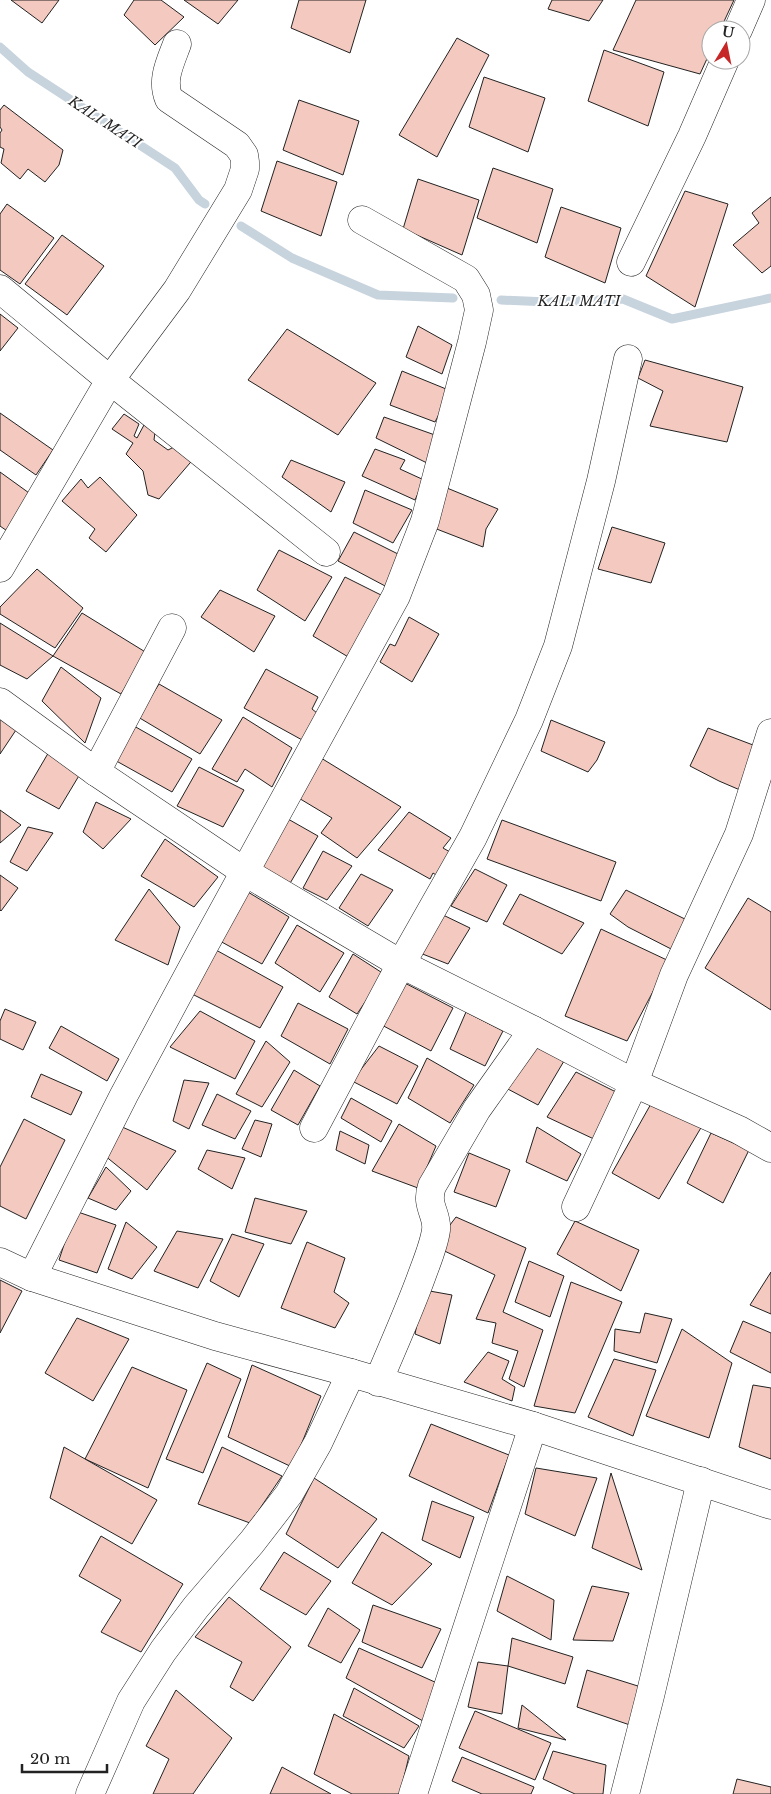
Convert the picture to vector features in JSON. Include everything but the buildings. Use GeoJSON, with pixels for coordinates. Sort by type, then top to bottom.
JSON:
{"type":"FeatureCollection","features":[{"type":"Feature","properties":{"kind":"street"},"geometry":{"type":"LineString","coordinates":[[742,20],[751,0]]}},
{"type":"Feature","properties":{"kind":"street"},"geometry":{"type":"LineString","coordinates":[[0,568],[110,380],[177,290],[238,190],[245,169],[244,155],[237,146],[169,100],[165,90],[165,81],[177,44]]}},
{"type":"Feature","properties":{"kind":"street"},"geometry":{"type":"LineString","coordinates":[[631,262],[692,136],[721,70]]}},
{"type":"Feature","properties":{"kind":"street"},"geometry":{"type":"LineString","coordinates":[[32,1276],[124,1095],[396,596],[425,521],[472,342],[479,310],[476,295],[466,279],[362,220]]}},
{"type":"Feature","properties":{"kind":"street"},"geometry":{"type":"LineString","coordinates":[[0,289],[110,380],[326,552]]}},
{"type":"Feature","properties":{"kind":"street"},"geometry":{"type":"LineString","coordinates":[[314,1128],[401,964],[473,838],[529,720],[558,646],[601,481],[628,359]]}},
{"type":"Feature","properties":{"kind":"street"},"geometry":{"type":"LineString","coordinates":[[96,772],[172,628]]}},
{"type":"Feature","properties":{"kind":"street"},"geometry":{"type":"LineString","coordinates":[[0,702],[96,772],[244,872],[401,964],[634,1083],[739,1130],[771,1148]]}},
{"type":"Feature","properties":{"kind":"street"},"geometry":{"type":"LineString","coordinates":[[576,1207],[634,1083],[674,975],[739,834],[771,733]]}},
{"type":"Feature","properties":{"kind":"street"},"geometry":{"type":"LineString","coordinates":[[378,1382],[432,1247],[436,1230],[429,1194],[432,1186],[478,1108],[533,1030]]}},
{"type":"Feature","properties":{"kind":"street"},"geometry":{"type":"LineString","coordinates":[[0,1262],[32,1276],[215,1336],[533,1426],[771,1505]]}},
{"type":"Feature","properties":{"kind":"street"},"geometry":{"type":"LineString","coordinates":[[90,1794],[131,1701],[163,1651],[196,1607],[290,1494],[318,1443],[351,1373]]}},
{"type":"Feature","properties":{"kind":"street"},"geometry":{"type":"LineString","coordinates":[[414,1794],[533,1426]]}},
{"type":"Feature","properties":{"kind":"street"},"geometry":{"type":"LineString","coordinates":[[625,1794],[701,1482]]}},
{"type":"Feature","properties":{"kind":"waterway","name":"KALI MATI"},"geometry":{"type":"LineString","coordinates":[[0,47],[28,72],[175,168],[199,200],[205,204]]}},
{"type":"Feature","properties":{"kind":"waterway","name":"KALI MATI"},"geometry":{"type":"LineString","coordinates":[[241,226],[292,258],[378,295],[453,298]]}},
{"type":"Feature","properties":{"kind":"waterway","name":"KALI MATI"},"geometry":{"type":"LineString","coordinates":[[501,300],[548,302],[623,299],[672,319],[771,298]]}}]}
